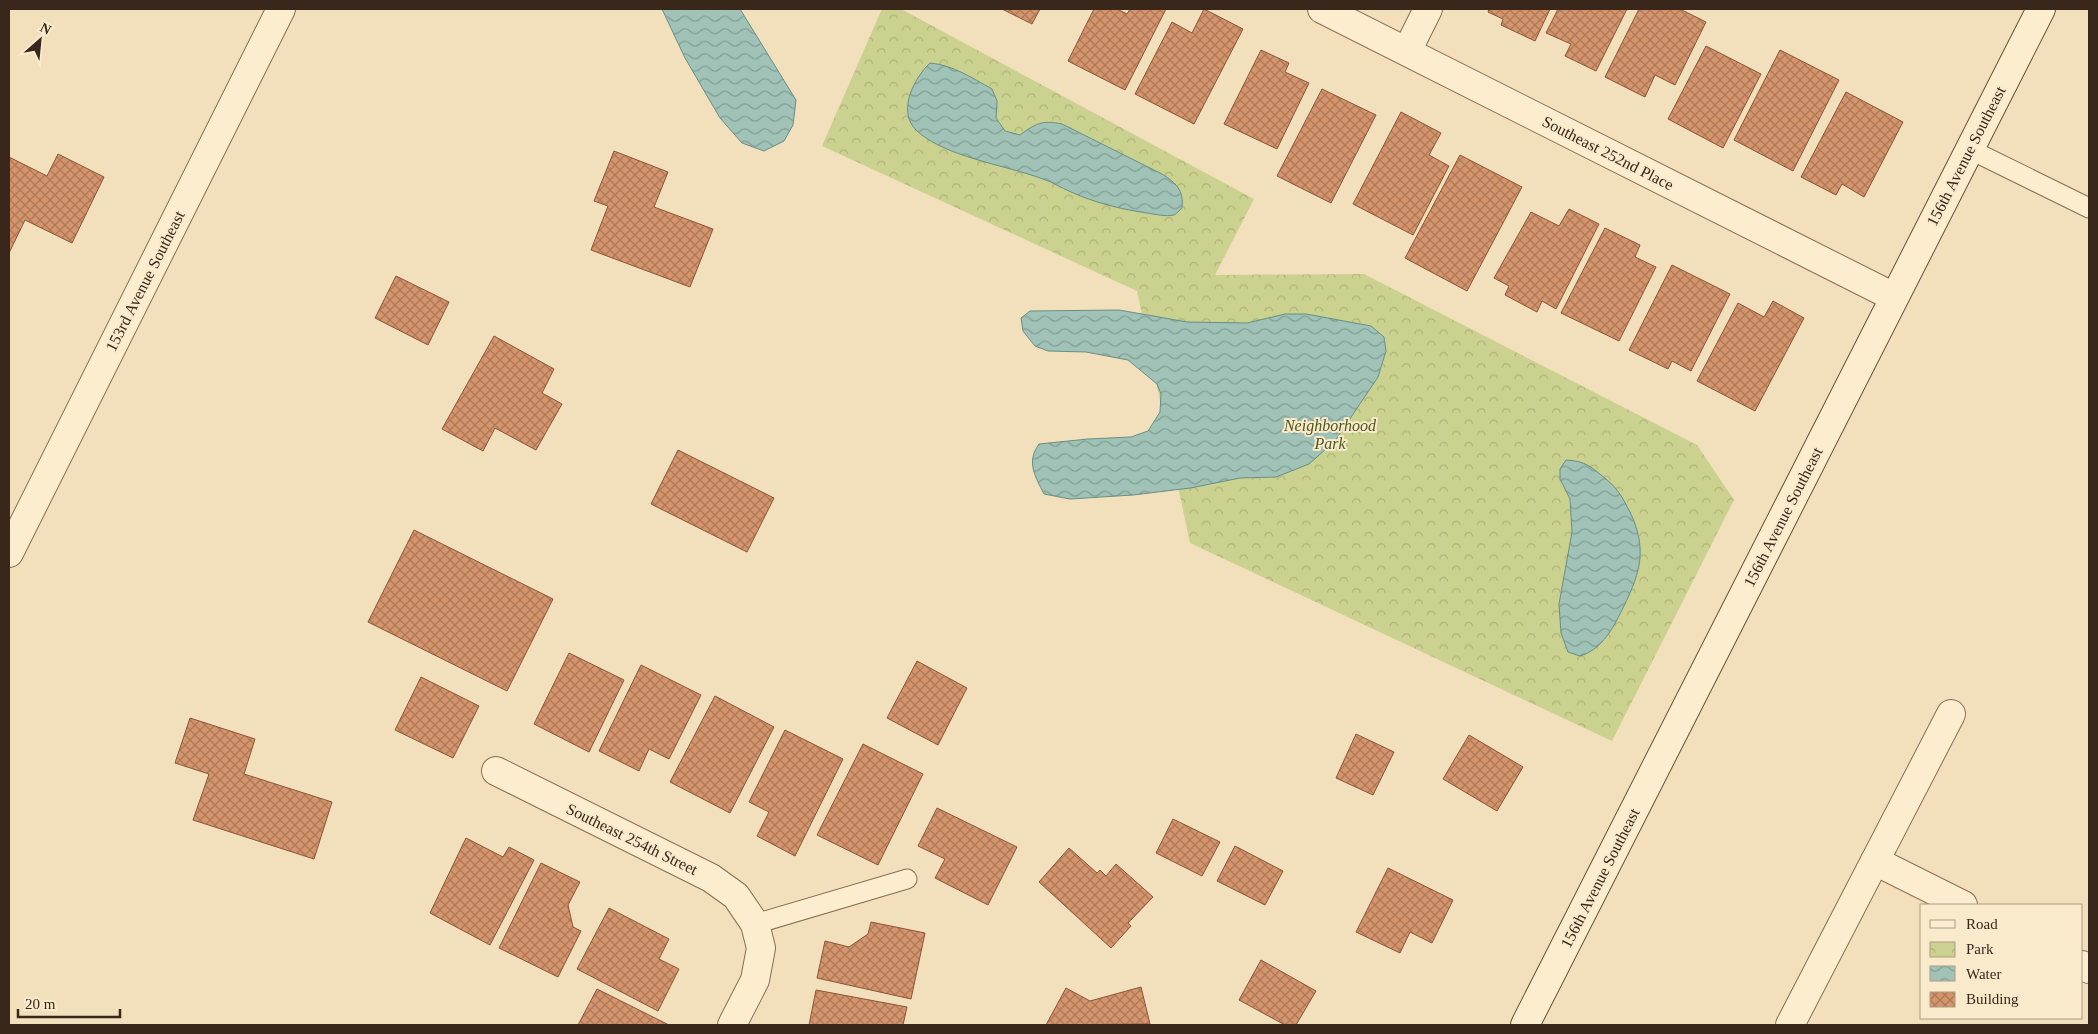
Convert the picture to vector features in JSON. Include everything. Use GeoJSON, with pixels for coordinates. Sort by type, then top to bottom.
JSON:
{"type":"FeatureCollection","features":[{"type":"Feature","properties":{"kind":"street","name":"153rd Avenue Southeast"},"geometry":{"type":"LineString","coordinates":[[9,553],[281,9]]}},
{"type":"Feature","properties":{"kind":"street","name":"Southeast 252nd Place"},"geometry":{"type":"LineString","coordinates":[[1322,9],[1894,297]]}},
{"type":"Feature","properties":{"kind":"street"},"geometry":{"type":"LineString","coordinates":[[1407,51],[1428,9]]}},
{"type":"Feature","properties":{"kind":"street","name":"156th Avenue Southeast"},"geometry":{"type":"LineString","coordinates":[[1525,1025],[2041,9]]}},
{"type":"Feature","properties":{"kind":"street"},"geometry":{"type":"LineString","coordinates":[[1790,1025],[1951,714]]}},
{"type":"Feature","properties":{"kind":"street","name":"Southeast 254th Street"},"geometry":{"type":"LineString","coordinates":[[496,771],[711,878],[736,896],[755,924]]}},
{"type":"Feature","properties":{"kind":"street"},"geometry":{"type":"LineString","coordinates":[[1875,861],[1961,904]]}},
{"type":"Feature","properties":{"kind":"street"},"geometry":{"type":"LineString","coordinates":[[732,1025],[754,980],[761,948],[755,924]]}},
{"type":"Feature","properties":{"kind":"lane"},"geometry":{"type":"LineString","coordinates":[[1969,149],[2089,208]]}},
{"type":"Feature","properties":{"kind":"lane"},"geometry":{"type":"LineString","coordinates":[[755,924],[907,879]]}},
{"type":"Feature","properties":{"kind":"green space","name":"Neighborhood Park"},"geometry":{"type":"Polygon","coordinates":[[[882,9],[901,9],[1254,199],[1215,275],[1364,274],[1697,445],[1734,500],[1612,741],[1190,543],[1137,291],[822,146],[882,9]]]}},
{"type":"Feature","properties":{"kind":"water"},"geometry":{"type":"Polygon","coordinates":[[[662,9],[740,9],[796,100],[793,125],[784,141],[764,151],[742,143],[720,118],[685,58],[662,9]]]}},
{"type":"Feature","properties":{"kind":"water"},"geometry":{"type":"Polygon","coordinates":[[[930,63],[947,66],[970,76],[992,89],[997,101],[996,118],[1005,131],[1020,135],[1040,124],[1050,122],[1062,124],[1167,177],[1175,184],[1182,196],[1182,208],[1174,215],[1167,216],[1108,205],[1080,196],[1047,180],[959,154],[928,139],[916,130],[910,122],[908,104],[918,77],[930,63]]]}},
{"type":"Feature","properties":{"kind":"water"},"geometry":{"type":"Polygon","coordinates":[[[1119,310],[1187,322],[1247,323],[1285,314],[1306,314],[1371,326],[1384,337],[1386,351],[1378,377],[1335,441],[1309,464],[1276,477],[1240,478],[1190,488],[1133,495],[1070,499],[1044,494],[1035,475],[1032,463],[1039,444],[1131,437],[1148,431],[1160,412],[1161,394],[1157,384],[1128,360],[1086,352],[1048,351],[1035,346],[1023,331],[1021,318],[1030,311],[1119,310]]]}},
{"type":"Feature","properties":{"kind":"water"},"geometry":{"type":"Polygon","coordinates":[[[1566,460],[1588,465],[1617,490],[1636,526],[1640,552],[1637,576],[1613,627],[1599,645],[1580,656],[1568,652],[1561,633],[1559,604],[1572,532],[1570,499],[1560,479],[1560,469],[1566,460]]]}},
{"type":"Feature","properties":{"kind":"building"},"geometry":{"type":"Polygon","coordinates":[[[1002,9],[1040,9],[1032,24],[1002,9]]]}},
{"type":"Feature","properties":{"kind":"building"},"geometry":{"type":"Polygon","coordinates":[[[1094,9],[1117,9],[1127,14],[1130,9],[1166,9],[1125,90],[1068,61],[1094,9]]]}},
{"type":"Feature","properties":{"kind":"building"},"geometry":{"type":"Polygon","coordinates":[[[1204,9],[1243,29],[1194,124],[1135,94],[1172,22],[1192,33],[1204,9]]]}},
{"type":"Feature","properties":{"kind":"building"},"geometry":{"type":"Polygon","coordinates":[[[1489,9],[1550,9],[1535,41],[1501,25],[1503,19],[1488,12],[1489,9]]]}},
{"type":"Feature","properties":{"kind":"building"},"geometry":{"type":"Polygon","coordinates":[[[1558,9],[1627,9],[1596,71],[1565,56],[1571,44],[1546,33],[1558,9]]]}},
{"type":"Feature","properties":{"kind":"building"},"geometry":{"type":"Polygon","coordinates":[[[1639,9],[1680,9],[1706,22],[1675,85],[1655,75],[1645,97],[1605,77],[1639,9]]]}},
{"type":"Feature","properties":{"kind":"building"},"geometry":{"type":"Polygon","coordinates":[[[1706,46],[1761,74],[1723,148],[1668,119],[1706,46]]]}},
{"type":"Feature","properties":{"kind":"building"},"geometry":{"type":"Polygon","coordinates":[[[1261,50],[1289,63],[1285,72],[1309,83],[1277,149],[1224,124],[1261,50]]]}},
{"type":"Feature","properties":{"kind":"building"},"geometry":{"type":"Polygon","coordinates":[[[1780,50],[1839,80],[1793,171],[1734,140],[1780,50]]]}},
{"type":"Feature","properties":{"kind":"building"},"geometry":{"type":"Polygon","coordinates":[[[1322,89],[1376,115],[1331,203],[1277,176],[1322,89]]]}},
{"type":"Feature","properties":{"kind":"building"},"geometry":{"type":"Polygon","coordinates":[[[1846,92],[1903,122],[1864,197],[1842,184],[1836,195],[1801,177],[1846,92]]]}},
{"type":"Feature","properties":{"kind":"building"},"geometry":{"type":"Polygon","coordinates":[[[1401,112],[1441,133],[1429,155],[1449,166],[1413,235],[1353,204],[1401,112]]]}},
{"type":"Feature","properties":{"kind":"building"},"geometry":{"type":"Polygon","coordinates":[[[614,151],[668,172],[654,207],[713,229],[690,287],[591,250],[608,206],[594,201],[614,151]]]}},
{"type":"Feature","properties":{"kind":"building"},"geometry":{"type":"Polygon","coordinates":[[[58,154],[104,177],[72,243],[25,220],[9,253],[9,157],[47,176],[58,154]]]}},
{"type":"Feature","properties":{"kind":"building"},"geometry":{"type":"Polygon","coordinates":[[[1460,155],[1522,187],[1467,291],[1405,258],[1460,155]]]}},
{"type":"Feature","properties":{"kind":"building"},"geometry":{"type":"Polygon","coordinates":[[[1569,209],[1599,224],[1556,309],[1542,301],[1537,312],[1505,295],[1509,286],[1494,278],[1531,212],[1559,226],[1569,209]]]}},
{"type":"Feature","properties":{"kind":"building"},"geometry":{"type":"Polygon","coordinates":[[[1605,228],[1640,245],[1635,257],[1656,267],[1619,341],[1561,313],[1605,228]]]}},
{"type":"Feature","properties":{"kind":"building"},"geometry":{"type":"Polygon","coordinates":[[[1672,265],[1730,294],[1691,371],[1672,361],[1668,369],[1629,350],[1672,265]]]}},
{"type":"Feature","properties":{"kind":"building"},"geometry":{"type":"Polygon","coordinates":[[[396,276],[449,302],[428,345],[375,318],[396,276]]]}},
{"type":"Feature","properties":{"kind":"building"},"geometry":{"type":"Polygon","coordinates":[[[1773,301],[1804,318],[1755,411],[1697,381],[1738,303],[1764,317],[1773,301]]]}},
{"type":"Feature","properties":{"kind":"building"},"geometry":{"type":"Polygon","coordinates":[[[494,336],[554,369],[542,393],[562,404],[536,450],[495,428],[483,451],[442,429],[494,336]]]}},
{"type":"Feature","properties":{"kind":"building"},"geometry":{"type":"Polygon","coordinates":[[[678,450],[774,498],[747,552],[651,504],[678,450]]]}},
{"type":"Feature","properties":{"kind":"building"},"geometry":{"type":"Polygon","coordinates":[[[414,530],[553,599],[507,691],[368,622],[414,530]]]}},
{"type":"Feature","properties":{"kind":"building"},"geometry":{"type":"Polygon","coordinates":[[[569,653],[624,680],[589,752],[534,724],[569,653]]]}},
{"type":"Feature","properties":{"kind":"building"},"geometry":{"type":"Polygon","coordinates":[[[917,661],[967,688],[938,745],[887,718],[917,661]]]}},
{"type":"Feature","properties":{"kind":"building"},"geometry":{"type":"Polygon","coordinates":[[[641,665],[701,695],[669,759],[649,749],[639,771],[599,751],[641,665]]]}},
{"type":"Feature","properties":{"kind":"building"},"geometry":{"type":"Polygon","coordinates":[[[421,677],[479,706],[453,758],[395,730],[421,677]]]}},
{"type":"Feature","properties":{"kind":"building"},"geometry":{"type":"Polygon","coordinates":[[[715,696],[774,727],[730,813],[670,782],[715,696]]]}},
{"type":"Feature","properties":{"kind":"building"},"geometry":{"type":"Polygon","coordinates":[[[190,718],[255,739],[244,774],[332,802],[314,859],[193,820],[209,774],[175,763],[190,718]]]}},
{"type":"Feature","properties":{"kind":"building"},"geometry":{"type":"Polygon","coordinates":[[[785,730],[843,759],[795,856],[757,836],[769,812],[749,802],[785,730]]]}},
{"type":"Feature","properties":{"kind":"building"},"geometry":{"type":"Polygon","coordinates":[[[1356,734],[1394,752],[1373,795],[1336,778],[1356,734]]]}},
{"type":"Feature","properties":{"kind":"building"},"geometry":{"type":"Polygon","coordinates":[[[1469,735],[1523,767],[1497,811],[1443,779],[1469,735]]]}},
{"type":"Feature","properties":{"kind":"building"},"geometry":{"type":"Polygon","coordinates":[[[863,744],[923,774],[878,865],[817,835],[863,744]]]}},
{"type":"Feature","properties":{"kind":"building"},"geometry":{"type":"Polygon","coordinates":[[[937,808],[1017,847],[988,905],[935,878],[945,859],[918,846],[937,808]]]}},
{"type":"Feature","properties":{"kind":"building"},"geometry":{"type":"Polygon","coordinates":[[[1173,819],[1220,842],[1202,876],[1156,853],[1173,819]]]}},
{"type":"Feature","properties":{"kind":"building"},"geometry":{"type":"Polygon","coordinates":[[[466,838],[503,857],[509,847],[534,860],[490,945],[430,913],[466,838]]]}},
{"type":"Feature","properties":{"kind":"building"},"geometry":{"type":"Polygon","coordinates":[[[1235,846],[1283,871],[1265,905],[1217,881],[1235,846]]]}},
{"type":"Feature","properties":{"kind":"building"},"geometry":{"type":"Polygon","coordinates":[[[1069,848],[1097,873],[1100,870],[1106,876],[1116,864],[1153,897],[1128,923],[1131,926],[1111,948],[1039,882],[1069,848]]]}},
{"type":"Feature","properties":{"kind":"building"},"geometry":{"type":"Polygon","coordinates":[[[541,863],[580,882],[568,905],[573,927],[581,931],[558,977],[499,948],[541,863]]]}},
{"type":"Feature","properties":{"kind":"building"},"geometry":{"type":"Polygon","coordinates":[[[1388,868],[1453,900],[1432,943],[1410,932],[1400,953],[1356,932],[1388,868]]]}},
{"type":"Feature","properties":{"kind":"building"},"geometry":{"type":"Polygon","coordinates":[[[609,908],[669,939],[659,959],[679,969],[658,1011],[577,969],[609,908]]]}},
{"type":"Feature","properties":{"kind":"building"},"geometry":{"type":"Polygon","coordinates":[[[871,922],[925,933],[911,999],[817,978],[825,941],[849,947],[868,934],[871,922]]]}},
{"type":"Feature","properties":{"kind":"building"},"geometry":{"type":"Polygon","coordinates":[[[1261,960],[1316,991],[1296,1025],[1285,1025],[1239,1000],[1261,960]]]}},
{"type":"Feature","properties":{"kind":"building"},"geometry":{"type":"Polygon","coordinates":[[[1141,987],[1150,1024],[1046,1025],[1066,988],[1090,1001],[1141,987]]]}},
{"type":"Feature","properties":{"kind":"building"},"geometry":{"type":"Polygon","coordinates":[[[597,989],[669,1025],[578,1025],[597,989]]]}},
{"type":"Feature","properties":{"kind":"building"},"geometry":{"type":"Polygon","coordinates":[[[816,990],[907,1007],[903,1025],[809,1025],[816,990]]]}}]}
